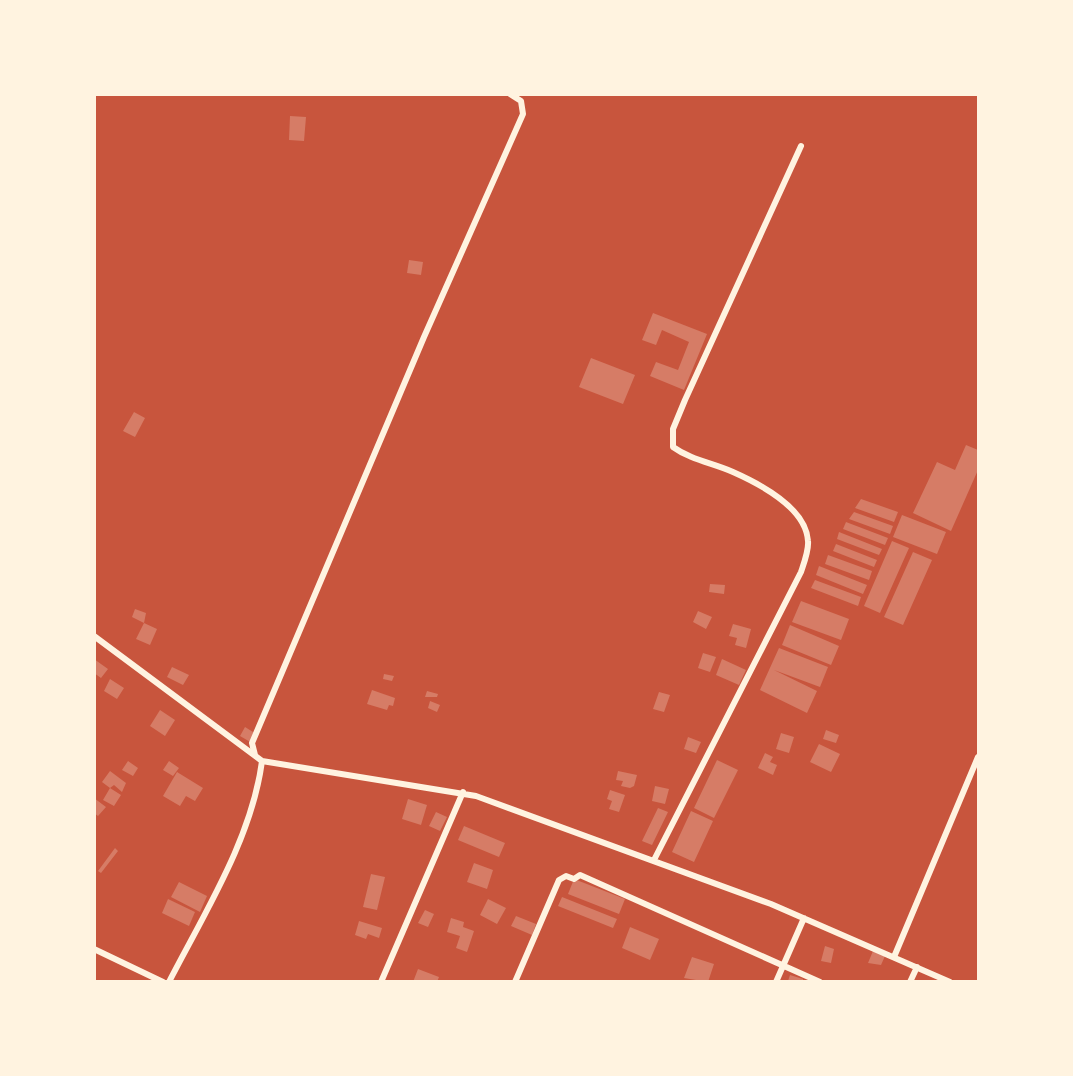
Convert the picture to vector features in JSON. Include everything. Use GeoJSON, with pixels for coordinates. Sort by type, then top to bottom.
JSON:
{"type":"FeatureCollection","features":[{"type":"Feature","properties":{"kind":"street"},"geometry":{"type":"LineString","coordinates":[[255,755],[252,743],[322,575],[424,337],[524,114],[521,101],[510,94]]}},
{"type":"Feature","properties":{"kind":"street"},"geometry":{"type":"LineString","coordinates":[[654,860],[797,580],[809,543],[805,523],[791,507],[733,472],[685,456],[673,447],[673,429],[685,400],[801,146]]}},
{"type":"Feature","properties":{"kind":"street"},"geometry":{"type":"LineString","coordinates":[[94,636],[262,761],[463,792],[654,860],[804,918],[950,981]]}},
{"type":"Feature","properties":{"kind":"street"},"geometry":{"type":"LineString","coordinates":[[894,957],[978,757]]}},
{"type":"Feature","properties":{"kind":"street"},"geometry":{"type":"LineString","coordinates":[[169,981],[235,850],[254,804],[262,761]]}},
{"type":"Feature","properties":{"kind":"street"},"geometry":{"type":"LineString","coordinates":[[381,981],[463,792]]}},
{"type":"Feature","properties":{"kind":"street"},"geometry":{"type":"LineString","coordinates":[[515,981],[559,880],[566,876],[574,879],[580,875],[820,981]]}},
{"type":"Feature","properties":{"kind":"street"},"geometry":{"type":"LineString","coordinates":[[776,981],[804,918]]}},
{"type":"Feature","properties":{"kind":"street"},"geometry":{"type":"LineString","coordinates":[[94,950],[163,981]]}},
{"type":"Feature","properties":{"kind":"street"},"geometry":{"type":"LineString","coordinates":[[910,981],[917,967]]}},
{"type":"Feature","properties":{"kind":"building"},"geometry":{"type":"Polygon","coordinates":[[[290,116],[306,117],[304,141],[289,140],[290,116]]]}},
{"type":"Feature","properties":{"kind":"building"},"geometry":{"type":"Polygon","coordinates":[[[409,260],[423,262],[421,275],[407,273],[409,260]]]}},
{"type":"Feature","properties":{"kind":"building"},"geometry":{"type":"Polygon","coordinates":[[[653,313],[707,334],[684,390],[650,376],[656,362],[678,370],[689,342],[662,330],[656,345],[642,340],[653,313]]]}},
{"type":"Feature","properties":{"kind":"building"},"geometry":{"type":"Polygon","coordinates":[[[591,358],[635,375],[623,404],[579,387],[591,358]]]}},
{"type":"Feature","properties":{"kind":"building"},"geometry":{"type":"Polygon","coordinates":[[[134,412],[145,418],[135,437],[123,431],[134,412]]]}},
{"type":"Feature","properties":{"kind":"building"},"geometry":{"type":"Polygon","coordinates":[[[966,445],[978,450],[978,470],[951,531],[913,513],[937,462],[955,470],[966,445]]]}},
{"type":"Feature","properties":{"kind":"building"},"geometry":{"type":"Polygon","coordinates":[[[861,499],[898,512],[894,522],[855,508],[861,499]]]}},
{"type":"Feature","properties":{"kind":"building"},"geometry":{"type":"Polygon","coordinates":[[[854,512],[893,526],[890,534],[849,519],[854,512]]]}},
{"type":"Feature","properties":{"kind":"building"},"geometry":{"type":"Polygon","coordinates":[[[902,515],[946,532],[937,554],[893,537],[902,515]]]}},
{"type":"Feature","properties":{"kind":"building"},"geometry":{"type":"Polygon","coordinates":[[[846,522],[888,538],[885,545],[843,529],[846,522]]]}},
{"type":"Feature","properties":{"kind":"building"},"geometry":{"type":"Polygon","coordinates":[[[839,532],[882,549],[879,555],[837,539],[839,532]]]}},
{"type":"Feature","properties":{"kind":"building"},"geometry":{"type":"Polygon","coordinates":[[[892,541],[909,548],[880,613],[864,606],[892,541]]]}},
{"type":"Feature","properties":{"kind":"building"},"geometry":{"type":"Polygon","coordinates":[[[836,544],[877,560],[874,567],[833,551],[836,544]]]}},
{"type":"Feature","properties":{"kind":"building"},"geometry":{"type":"Polygon","coordinates":[[[913,552],[932,560],[903,625],[884,617],[913,552]]]}},
{"type":"Feature","properties":{"kind":"building"},"geometry":{"type":"Polygon","coordinates":[[[828,555],[872,571],[869,580],[825,564],[828,555]]]}},
{"type":"Feature","properties":{"kind":"building"},"geometry":{"type":"Polygon","coordinates":[[[819,566],[867,585],[863,594],[816,575],[819,566]]]}},
{"type":"Feature","properties":{"kind":"building"},"geometry":{"type":"Polygon","coordinates":[[[815,580],[861,597],[858,606],[811,588],[815,580]]]}},
{"type":"Feature","properties":{"kind":"building"},"geometry":{"type":"Polygon","coordinates":[[[710,584],[725,585],[724,594],[709,592],[710,584]]]}},
{"type":"Feature","properties":{"kind":"building"},"geometry":{"type":"Polygon","coordinates":[[[801,601],[849,619],[841,640],[792,622],[801,601]]]}},
{"type":"Feature","properties":{"kind":"building"},"geometry":{"type":"Polygon","coordinates":[[[135,609],[146,613],[144,623],[132,617],[135,609]]]}},
{"type":"Feature","properties":{"kind":"building"},"geometry":{"type":"Polygon","coordinates":[[[698,611],[712,617],[706,629],[693,622],[698,611]]]}},
{"type":"Feature","properties":{"kind":"building"},"geometry":{"type":"Polygon","coordinates":[[[144,623],[157,629],[150,645],[136,639],[144,623]]]}},
{"type":"Feature","properties":{"kind":"building"},"geometry":{"type":"Polygon","coordinates":[[[733,624],[751,629],[746,648],[735,645],[737,638],[729,636],[733,624]]]}},
{"type":"Feature","properties":{"kind":"building"},"geometry":{"type":"Polygon","coordinates":[[[790,625],[839,646],[831,665],[782,645],[790,625]]]}},
{"type":"Feature","properties":{"kind":"building"},"geometry":{"type":"Polygon","coordinates":[[[779,648],[828,667],[820,687],[774,670],[817,691],[807,713],[760,690],[779,648]]]}},
{"type":"Feature","properties":{"kind":"building"},"geometry":{"type":"Polygon","coordinates":[[[703,653],[716,657],[710,672],[698,668],[703,653]]]}},
{"type":"Feature","properties":{"kind":"building"},"geometry":{"type":"Polygon","coordinates":[[[94,659],[108,669],[101,678],[94,673],[94,659]]]}},
{"type":"Feature","properties":{"kind":"building"},"geometry":{"type":"Polygon","coordinates":[[[722,659],[746,670],[739,685],[716,675],[722,659]]]}},
{"type":"Feature","properties":{"kind":"building"},"geometry":{"type":"Polygon","coordinates":[[[172,667],[189,675],[183,685],[167,677],[172,667]]]}},
{"type":"Feature","properties":{"kind":"building"},"geometry":{"type":"Polygon","coordinates":[[[384,674],[394,676],[392,681],[383,679],[384,674]]]}},
{"type":"Feature","properties":{"kind":"building"},"geometry":{"type":"Polygon","coordinates":[[[110,679],[124,688],[117,699],[104,691],[110,679]]]}},
{"type":"Feature","properties":{"kind":"building"},"geometry":{"type":"Polygon","coordinates":[[[372,690],[395,698],[393,706],[389,705],[387,710],[367,704],[372,690]]]}},
{"type":"Feature","properties":{"kind":"building"},"geometry":{"type":"Polygon","coordinates":[[[427,691],[438,694],[437,697],[425,697],[427,691]]]}},
{"type":"Feature","properties":{"kind":"building"},"geometry":{"type":"Polygon","coordinates":[[[659,692],[670,695],[664,712],[653,709],[659,692]]]}},
{"type":"Feature","properties":{"kind":"building"},"geometry":{"type":"Polygon","coordinates":[[[430,701],[440,705],[437,712],[428,708],[430,701]]]}},
{"type":"Feature","properties":{"kind":"building"},"geometry":{"type":"Polygon","coordinates":[[[160,710],[175,720],[165,736],[150,726],[160,710]]]}},
{"type":"Feature","properties":{"kind":"building"},"geometry":{"type":"Polygon","coordinates":[[[245,727],[253,732],[252,743],[240,736],[245,727]]]}},
{"type":"Feature","properties":{"kind":"building"},"geometry":{"type":"Polygon","coordinates":[[[826,730],[839,735],[836,743],[823,739],[826,730]]]}},
{"type":"Feature","properties":{"kind":"building"},"geometry":{"type":"Polygon","coordinates":[[[781,733],[794,737],[789,753],[776,749],[781,733]]]}},
{"type":"Feature","properties":{"kind":"building"},"geometry":{"type":"Polygon","coordinates":[[[688,737],[701,742],[696,753],[684,749],[688,737]]]}},
{"type":"Feature","properties":{"kind":"building"},"geometry":{"type":"Polygon","coordinates":[[[819,744],[840,754],[831,772],[810,762],[819,744]]]}},
{"type":"Feature","properties":{"kind":"building"},"geometry":{"type":"Polygon","coordinates":[[[765,753],[773,757],[770,762],[777,765],[773,775],[758,768],[765,753]]]}},
{"type":"Feature","properties":{"kind":"building"},"geometry":{"type":"Polygon","coordinates":[[[717,760],[738,770],[714,818],[694,808],[717,760]]]}},
{"type":"Feature","properties":{"kind":"building"},"geometry":{"type":"Polygon","coordinates":[[[128,761],[138,768],[133,776],[122,770],[128,761]]]}},
{"type":"Feature","properties":{"kind":"building"},"geometry":{"type":"Polygon","coordinates":[[[169,761],[179,768],[173,776],[163,770],[169,761]]]}},
{"type":"Feature","properties":{"kind":"building"},"geometry":{"type":"Polygon","coordinates":[[[110,771],[126,783],[122,792],[114,785],[110,788],[102,782],[110,771]]]}},
{"type":"Feature","properties":{"kind":"building"},"geometry":{"type":"Polygon","coordinates":[[[618,771],[637,775],[634,786],[630,788],[621,786],[623,781],[616,780],[618,771]]]}},
{"type":"Feature","properties":{"kind":"building"},"geometry":{"type":"Polygon","coordinates":[[[177,772],[203,788],[195,801],[186,796],[180,806],[163,796],[177,772]]]}},
{"type":"Feature","properties":{"kind":"building"},"geometry":{"type":"Polygon","coordinates":[[[655,786],[669,789],[665,804],[652,801],[655,786]]]}},
{"type":"Feature","properties":{"kind":"building"},"geometry":{"type":"Polygon","coordinates":[[[110,788],[121,795],[114,806],[103,800],[110,788]]]}},
{"type":"Feature","properties":{"kind":"building"},"geometry":{"type":"Polygon","coordinates":[[[610,790],[625,795],[619,812],[609,809],[612,801],[607,799],[610,790]]]}},
{"type":"Feature","properties":{"kind":"building"},"geometry":{"type":"Polygon","coordinates":[[[94,798],[106,807],[98,816],[94,813],[94,798]]]}},
{"type":"Feature","properties":{"kind":"building"},"geometry":{"type":"Polygon","coordinates":[[[408,799],[427,805],[421,825],[402,819],[408,799]]]}},
{"type":"Feature","properties":{"kind":"building"},"geometry":{"type":"Polygon","coordinates":[[[658,808],[668,812],[652,845],[642,841],[658,808]]]}},
{"type":"Feature","properties":{"kind":"building"},"geometry":{"type":"Polygon","coordinates":[[[691,811],[713,821],[694,862],[672,852],[691,811]]]}},
{"type":"Feature","properties":{"kind":"building"},"geometry":{"type":"Polygon","coordinates":[[[436,812],[447,817],[440,831],[429,826],[436,812]]]}},
{"type":"Feature","properties":{"kind":"building"},"geometry":{"type":"Polygon","coordinates":[[[464,826],[505,843],[499,857],[458,840],[464,826]]]}},
{"type":"Feature","properties":{"kind":"building"},"geometry":{"type":"Polygon","coordinates":[[[115,848],[118,851],[101,873],[98,871],[115,848]]]}},
{"type":"Feature","properties":{"kind":"building"},"geometry":{"type":"Polygon","coordinates":[[[474,863],[493,870],[487,889],[467,882],[474,863]]]}},
{"type":"Feature","properties":{"kind":"building"},"geometry":{"type":"Polygon","coordinates":[[[371,874],[385,877],[377,910],[363,907],[371,874]]]}},
{"type":"Feature","properties":{"kind":"building"},"geometry":{"type":"Polygon","coordinates":[[[574,879],[625,899],[619,914],[568,894],[574,879]]]}},
{"type":"Feature","properties":{"kind":"building"},"geometry":{"type":"Polygon","coordinates":[[[179,882],[207,896],[200,912],[171,897],[179,882]]]}},
{"type":"Feature","properties":{"kind":"building"},"geometry":{"type":"Polygon","coordinates":[[[562,897],[617,919],[613,928],[558,906],[562,897]]]}},
{"type":"Feature","properties":{"kind":"building"},"geometry":{"type":"Polygon","coordinates":[[[168,899],[195,912],[189,926],[162,913],[168,899]]]}},
{"type":"Feature","properties":{"kind":"building"},"geometry":{"type":"Polygon","coordinates":[[[488,899],[506,908],[497,924],[480,915],[488,899]]]}},
{"type":"Feature","properties":{"kind":"building"},"geometry":{"type":"Polygon","coordinates":[[[425,910],[434,914],[428,927],[418,923],[425,910]]]}},
{"type":"Feature","properties":{"kind":"building"},"geometry":{"type":"Polygon","coordinates":[[[516,916],[536,924],[532,935],[511,926],[516,916]]]}},
{"type":"Feature","properties":{"kind":"building"},"geometry":{"type":"Polygon","coordinates":[[[451,918],[464,922],[463,927],[474,931],[467,952],[456,948],[460,936],[447,932],[451,918]]]}},
{"type":"Feature","properties":{"kind":"building"},"geometry":{"type":"Polygon","coordinates":[[[359,921],[382,928],[379,938],[368,934],[366,939],[355,935],[359,921]]]}},
{"type":"Feature","properties":{"kind":"building"},"geometry":{"type":"Polygon","coordinates":[[[630,927],[659,939],[650,960],[622,948],[630,927]]]}},
{"type":"Feature","properties":{"kind":"building"},"geometry":{"type":"Polygon","coordinates":[[[825,946],[834,949],[831,963],[821,961],[825,946]]]}},
{"type":"Feature","properties":{"kind":"building"},"geometry":{"type":"Polygon","coordinates":[[[873,951],[885,956],[881,965],[868,963],[873,951]]]}},
{"type":"Feature","properties":{"kind":"building"},"geometry":{"type":"Polygon","coordinates":[[[692,957],[714,964],[708,982],[684,978],[692,957]]]}},
{"type":"Feature","properties":{"kind":"building"},"geometry":{"type":"Polygon","coordinates":[[[418,969],[439,977],[437,982],[413,982],[418,969]]]}},
{"type":"Feature","properties":{"kind":"building"},"geometry":{"type":"Polygon","coordinates":[[[790,975],[803,979],[803,982],[788,981],[790,975]]]}}]}
